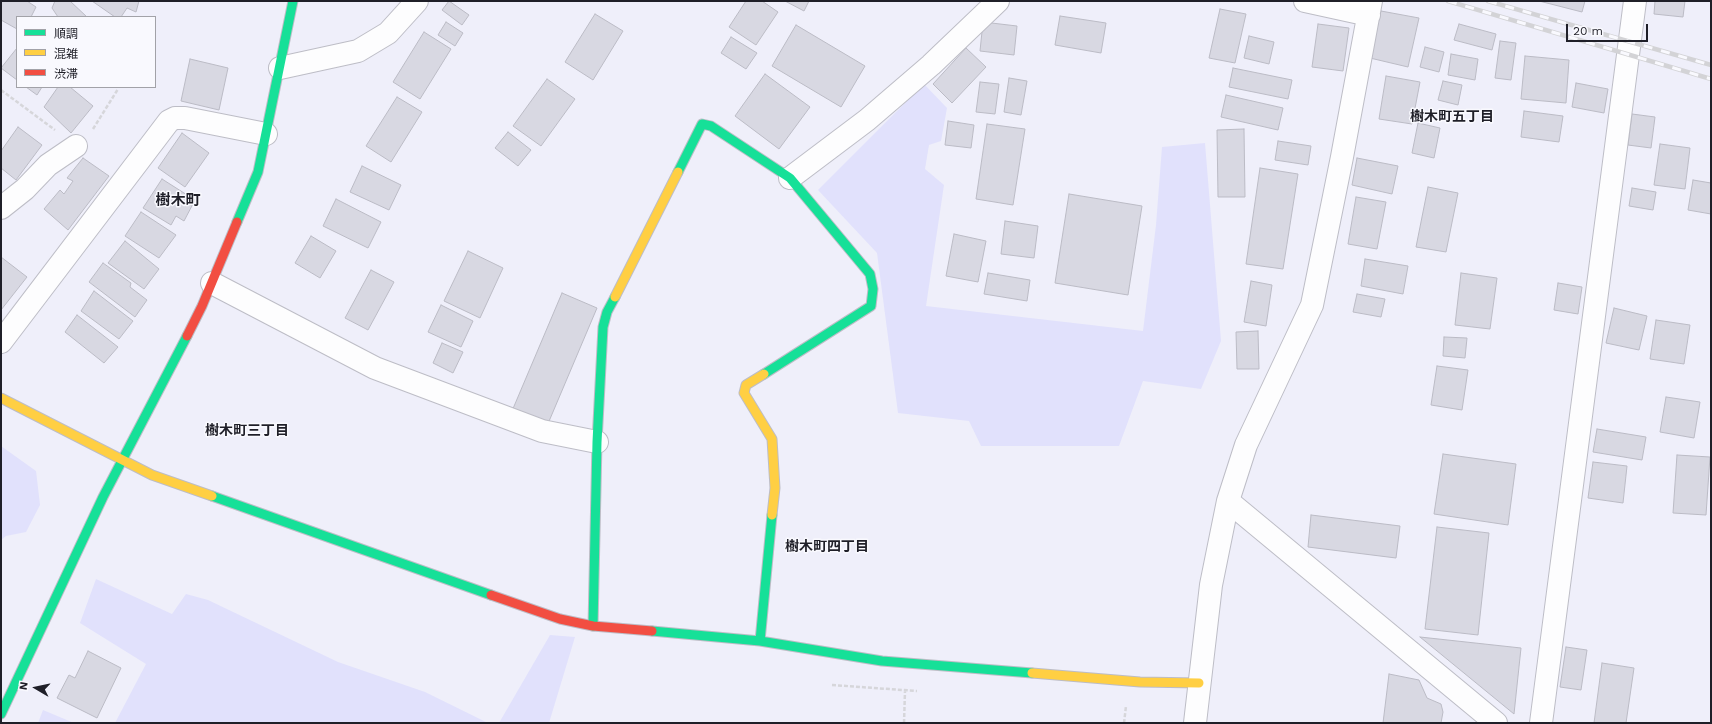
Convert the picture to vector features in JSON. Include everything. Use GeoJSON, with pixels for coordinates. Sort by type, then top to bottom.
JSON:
{"type":"FeatureCollection","features":[{"type":"Feature","properties":{"kind":"street"},"geometry":{"type":"LineString","coordinates":[[1,714],[52,604],[122,462],[163,385],[212,283],[258,172],[293,1]]}},
{"type":"Feature","properties":{"kind":"street"},"geometry":{"type":"LineString","coordinates":[[280,68],[358,51],[388,33],[417,1]]}},
{"type":"Feature","properties":{"kind":"street"},"geometry":{"type":"LineString","coordinates":[[790,178],[867,120],[931,65],[998,1]]}},
{"type":"Feature","properties":{"kind":"street"},"geometry":{"type":"LineString","coordinates":[[1195,723],[1211,585],[1228,501],[1246,445],[1312,306],[1341,165],[1370,8],[1305,1]]}},
{"type":"Feature","properties":{"kind":"street"},"geometry":{"type":"LineString","coordinates":[[1542,723],[1636,1]]}},
{"type":"Feature","properties":{"kind":"street"},"geometry":{"type":"LineString","coordinates":[[1,342],[169,121],[175,118],[185,118],[266,134]]}},
{"type":"Feature","properties":{"kind":"street"},"geometry":{"type":"LineString","coordinates":[[593,626],[597,442],[603,327],[607,312],[702,124],[711,126],[790,178],[870,274],[873,289],[871,306],[864,312],[746,385],[744,394],[772,439],[775,488],[760,641]]}},
{"type":"Feature","properties":{"kind":"street"},"geometry":{"type":"LineString","coordinates":[[1,208],[25,189],[48,165],[76,146]]}},
{"type":"Feature","properties":{"kind":"street"},"geometry":{"type":"LineString","coordinates":[[212,283],[375,368],[542,431],[597,442]]}},
{"type":"Feature","properties":{"kind":"street"},"geometry":{"type":"LineString","coordinates":[[1,398],[122,462],[152,475],[560,619],[593,626],[760,641],[882,661],[1140,682],[1199,683]]}},
{"type":"Feature","properties":{"kind":"street"},"geometry":{"type":"LineString","coordinates":[[1228,501],[1496,723]]}},
{"type":"Feature","properties":{"kind":"path"},"geometry":{"type":"LineString","coordinates":[[76,146],[94,128],[118,89]]}},
{"type":"Feature","properties":{"kind":"path"},"geometry":{"type":"LineString","coordinates":[[832,685],[905,691],[904,723]]}},
{"type":"Feature","properties":{"kind":"path"},"geometry":{"type":"LineString","coordinates":[[1124,723],[1126,703]]}},
{"type":"Feature","properties":{"kind":"shaded area"},"geometry":{"type":"Polygon","coordinates":[[[924,84],[947,108],[941,141],[929,145],[925,169],[944,185],[926,306],[1143,331],[1156,225],[1162,147],[1205,143],[1221,341],[1201,389],[1143,381],[1119,446],[981,446],[969,421],[898,413],[877,253],[818,190],[924,84]]]}},
{"type":"Feature","properties":{"kind":"shaded area"},"geometry":{"type":"Polygon","coordinates":[[[1,446],[36,471],[40,505],[26,532],[6,536],[1,540],[1,446]]]}},
{"type":"Feature","properties":{"kind":"shaded area"},"geometry":{"type":"Polygon","coordinates":[[[96,579],[172,614],[186,594],[208,600],[338,662],[425,692],[488,723],[115,723],[146,664],[80,623],[96,579]]]}},
{"type":"Feature","properties":{"kind":"shaded area"},"geometry":{"type":"Polygon","coordinates":[[[550,635],[575,637],[549,723],[499,723],[550,635]]]}},
{"type":"Feature","properties":{"kind":"shaded area"},"geometry":{"type":"Polygon","coordinates":[[[43,710],[74,723],[38,723],[43,710]]]}},
{"type":"Feature","properties":{"kind":"building"},"geometry":{"type":"Polygon","coordinates":[[[1,1],[27,1],[36,7],[32,16],[16,16],[16,28],[1,20],[1,1]]]}},
{"type":"Feature","properties":{"kind":"building"},"geometry":{"type":"Polygon","coordinates":[[[55,1],[70,1],[86,16],[57,16],[52,8],[55,1]]]}},
{"type":"Feature","properties":{"kind":"building"},"geometry":{"type":"Polygon","coordinates":[[[92,1],[139,1],[136,12],[127,8],[122,16],[114,16],[92,1]]]}},
{"type":"Feature","properties":{"kind":"building"},"geometry":{"type":"Polygon","coordinates":[[[449,1],[469,15],[462,25],[442,10],[449,1]]]}},
{"type":"Feature","properties":{"kind":"building"},"geometry":{"type":"Polygon","coordinates":[[[746,1],[762,1],[778,12],[756,45],[729,27],[746,1]]]}},
{"type":"Feature","properties":{"kind":"building"},"geometry":{"type":"Polygon","coordinates":[[[785,1],[809,1],[804,11],[785,1]]]}},
{"type":"Feature","properties":{"kind":"building"},"geometry":{"type":"Polygon","coordinates":[[[1539,1],[1585,1],[1582,12],[1539,1]]]}},
{"type":"Feature","properties":{"kind":"building"},"geometry":{"type":"Polygon","coordinates":[[[1655,1],[1685,1],[1683,17],[1654,14],[1655,1]]]}},
{"type":"Feature","properties":{"kind":"building"},"geometry":{"type":"Polygon","coordinates":[[[1220,9],[1246,14],[1235,63],[1209,58],[1220,9]]]}},
{"type":"Feature","properties":{"kind":"building"},"geometry":{"type":"Polygon","coordinates":[[[1381,11],[1419,18],[1408,67],[1370,58],[1381,11]]]}},
{"type":"Feature","properties":{"kind":"building"},"geometry":{"type":"Polygon","coordinates":[[[595,14],[623,31],[593,80],[565,62],[595,14]]]}},
{"type":"Feature","properties":{"kind":"building"},"geometry":{"type":"Polygon","coordinates":[[[1060,16],[1106,23],[1101,53],[1055,45],[1060,16]]]}},
{"type":"Feature","properties":{"kind":"building"},"geometry":{"type":"Polygon","coordinates":[[[446,22],[463,33],[455,46],[438,35],[446,22]]]}},
{"type":"Feature","properties":{"kind":"building"},"geometry":{"type":"Polygon","coordinates":[[[983,22],[1017,26],[1014,55],[980,51],[983,22]]]}},
{"type":"Feature","properties":{"kind":"building"},"geometry":{"type":"Polygon","coordinates":[[[1318,24],[1349,28],[1343,71],[1312,67],[1318,24]]]}},
{"type":"Feature","properties":{"kind":"building"},"geometry":{"type":"Polygon","coordinates":[[[1459,24],[1496,34],[1492,50],[1454,40],[1459,24]]]}},
{"type":"Feature","properties":{"kind":"building"},"geometry":{"type":"Polygon","coordinates":[[[796,25],[865,66],[841,107],[772,66],[796,25]]]}},
{"type":"Feature","properties":{"kind":"building"},"geometry":{"type":"Polygon","coordinates":[[[424,32],[451,49],[420,99],[393,82],[424,32]]]}},
{"type":"Feature","properties":{"kind":"building"},"geometry":{"type":"Polygon","coordinates":[[[1249,36],[1274,42],[1269,64],[1244,58],[1249,36]]]}},
{"type":"Feature","properties":{"kind":"building"},"geometry":{"type":"Polygon","coordinates":[[[731,37],[757,53],[746,69],[721,53],[731,37]]]}},
{"type":"Feature","properties":{"kind":"building"},"geometry":{"type":"Polygon","coordinates":[[[1500,41],[1516,43],[1511,80],[1495,78],[1500,41]]]}},
{"type":"Feature","properties":{"kind":"building"},"geometry":{"type":"Polygon","coordinates":[[[1425,47],[1444,52],[1439,72],[1420,67],[1425,47]]]}},
{"type":"Feature","properties":{"kind":"building"},"geometry":{"type":"Polygon","coordinates":[[[966,48],[986,67],[952,103],[933,84],[966,48]]]}},
{"type":"Feature","properties":{"kind":"building"},"geometry":{"type":"Polygon","coordinates":[[[16,49],[16,79],[1,68],[16,49]]]}},
{"type":"Feature","properties":{"kind":"building"},"geometry":{"type":"Polygon","coordinates":[[[1451,54],[1478,59],[1475,80],[1448,75],[1451,54]]]}},
{"type":"Feature","properties":{"kind":"building"},"geometry":{"type":"Polygon","coordinates":[[[1525,56],[1569,60],[1566,103],[1521,99],[1525,56]]]}},
{"type":"Feature","properties":{"kind":"building"},"geometry":{"type":"Polygon","coordinates":[[[190,59],[228,68],[219,110],[181,101],[190,59]]]}},
{"type":"Feature","properties":{"kind":"building"},"geometry":{"type":"Polygon","coordinates":[[[1233,68],[1292,80],[1288,99],[1229,87],[1233,68]]]}},
{"type":"Feature","properties":{"kind":"building"},"geometry":{"type":"Polygon","coordinates":[[[765,74],[810,107],[779,149],[735,116],[765,74]]]}},
{"type":"Feature","properties":{"kind":"building"},"geometry":{"type":"Polygon","coordinates":[[[1386,76],[1420,82],[1412,124],[1379,119],[1386,76]]]}},
{"type":"Feature","properties":{"kind":"building"},"geometry":{"type":"Polygon","coordinates":[[[1009,78],[1027,81],[1021,115],[1004,112],[1009,78]]]}},
{"type":"Feature","properties":{"kind":"building"},"geometry":{"type":"Polygon","coordinates":[[[547,79],[575,99],[541,146],[513,126],[547,79]]]}},
{"type":"Feature","properties":{"kind":"building"},"geometry":{"type":"Polygon","coordinates":[[[1443,81],[1462,85],[1458,105],[1438,100],[1443,81]]]}},
{"type":"Feature","properties":{"kind":"building"},"geometry":{"type":"Polygon","coordinates":[[[980,82],[999,84],[995,114],[976,112],[980,82]]]}},
{"type":"Feature","properties":{"kind":"building"},"geometry":{"type":"Polygon","coordinates":[[[1576,83],[1608,89],[1604,113],[1572,107],[1576,83]]]}},
{"type":"Feature","properties":{"kind":"building"},"geometry":{"type":"Polygon","coordinates":[[[27,88],[41,88],[37,95],[27,88]]]}},
{"type":"Feature","properties":{"kind":"building"},"geometry":{"type":"Polygon","coordinates":[[[57,88],[71,88],[93,106],[71,133],[44,107],[57,88]]]}},
{"type":"Feature","properties":{"kind":"building"},"geometry":{"type":"Polygon","coordinates":[[[1226,95],[1283,108],[1278,130],[1221,117],[1226,95]]]}},
{"type":"Feature","properties":{"kind":"building"},"geometry":{"type":"Polygon","coordinates":[[[397,97],[422,112],[391,162],[366,146],[397,97]]]}},
{"type":"Feature","properties":{"kind":"building"},"geometry":{"type":"Polygon","coordinates":[[[1524,111],[1563,116],[1559,142],[1521,137],[1524,111]]]}},
{"type":"Feature","properties":{"kind":"building"},"geometry":{"type":"Polygon","coordinates":[[[1632,114],[1655,117],[1651,148],[1628,145],[1632,114]]]}},
{"type":"Feature","properties":{"kind":"building"},"geometry":{"type":"Polygon","coordinates":[[[948,121],[974,125],[971,148],[945,145],[948,121]]]}},
{"type":"Feature","properties":{"kind":"building"},"geometry":{"type":"Polygon","coordinates":[[[1418,123],[1440,128],[1434,158],[1412,153],[1418,123]]]}},
{"type":"Feature","properties":{"kind":"building"},"geometry":{"type":"Polygon","coordinates":[[[987,124],[1025,129],[1013,205],[976,199],[987,124]]]}},
{"type":"Feature","properties":{"kind":"building"},"geometry":{"type":"Polygon","coordinates":[[[18,127],[42,145],[16,180],[1,168],[1,151],[18,127]]]}},
{"type":"Feature","properties":{"kind":"building"},"geometry":{"type":"Polygon","coordinates":[[[1244,129],[1245,197],[1218,197],[1217,130],[1244,129]]]}},
{"type":"Feature","properties":{"kind":"building"},"geometry":{"type":"Polygon","coordinates":[[[508,132],[531,150],[518,166],[495,148],[508,132]]]}},
{"type":"Feature","properties":{"kind":"building"},"geometry":{"type":"Polygon","coordinates":[[[182,133],[209,153],[185,187],[158,168],[182,133]]]}},
{"type":"Feature","properties":{"kind":"building"},"geometry":{"type":"Polygon","coordinates":[[[1278,141],[1311,146],[1308,165],[1275,160],[1278,141]]]}},
{"type":"Feature","properties":{"kind":"building"},"geometry":{"type":"Polygon","coordinates":[[[1660,144],[1690,148],[1685,189],[1654,185],[1660,144]]]}},
{"type":"Feature","properties":{"kind":"building"},"geometry":{"type":"Polygon","coordinates":[[[83,158],[109,176],[68,230],[44,209],[60,190],[64,194],[73,181],[67,178],[83,158]]]}},
{"type":"Feature","properties":{"kind":"building"},"geometry":{"type":"Polygon","coordinates":[[[1357,158],[1398,166],[1392,194],[1352,185],[1357,158]]]}},
{"type":"Feature","properties":{"kind":"building"},"geometry":{"type":"Polygon","coordinates":[[[362,166],[401,185],[389,210],[350,192],[362,166]]]}},
{"type":"Feature","properties":{"kind":"building"},"geometry":{"type":"Polygon","coordinates":[[[1260,168],[1298,174],[1283,269],[1246,264],[1260,168]]]}},
{"type":"Feature","properties":{"kind":"building"},"geometry":{"type":"Polygon","coordinates":[[[162,179],[195,200],[184,221],[176,216],[171,225],[143,208],[162,179]]]}},
{"type":"Feature","properties":{"kind":"building"},"geometry":{"type":"Polygon","coordinates":[[[1693,180],[1711,183],[1711,214],[1688,210],[1693,180]]]}},
{"type":"Feature","properties":{"kind":"building"},"geometry":{"type":"Polygon","coordinates":[[[1428,187],[1458,193],[1446,252],[1416,247],[1428,187]]]}},
{"type":"Feature","properties":{"kind":"building"},"geometry":{"type":"Polygon","coordinates":[[[1632,188],[1656,192],[1653,210],[1629,206],[1632,188]]]}},
{"type":"Feature","properties":{"kind":"building"},"geometry":{"type":"Polygon","coordinates":[[[1069,194],[1142,206],[1128,295],[1055,283],[1069,194]]]}},
{"type":"Feature","properties":{"kind":"building"},"geometry":{"type":"Polygon","coordinates":[[[1356,197],[1386,202],[1377,249],[1348,244],[1356,197]]]}},
{"type":"Feature","properties":{"kind":"building"},"geometry":{"type":"Polygon","coordinates":[[[336,199],[381,222],[368,248],[323,226],[336,199]]]}},
{"type":"Feature","properties":{"kind":"building"},"geometry":{"type":"Polygon","coordinates":[[[141,212],[176,235],[159,258],[125,236],[141,212]]]}},
{"type":"Feature","properties":{"kind":"building"},"geometry":{"type":"Polygon","coordinates":[[[1005,221],[1038,226],[1034,258],[1001,254],[1005,221]]]}},
{"type":"Feature","properties":{"kind":"building"},"geometry":{"type":"Polygon","coordinates":[[[954,234],[986,241],[978,282],[946,276],[954,234]]]}},
{"type":"Feature","properties":{"kind":"building"},"geometry":{"type":"Polygon","coordinates":[[[311,236],[336,251],[320,278],[295,263],[311,236]]]}},
{"type":"Feature","properties":{"kind":"building"},"geometry":{"type":"Polygon","coordinates":[[[125,241],[159,269],[144,289],[108,263],[125,241]]]}},
{"type":"Feature","properties":{"kind":"building"},"geometry":{"type":"Polygon","coordinates":[[[468,251],[503,268],[480,318],[444,301],[468,251]]]}},
{"type":"Feature","properties":{"kind":"building"},"geometry":{"type":"Polygon","coordinates":[[[1,257],[27,277],[1,310],[1,257]]]}},
{"type":"Feature","properties":{"kind":"building"},"geometry":{"type":"Polygon","coordinates":[[[1365,259],[1408,266],[1403,294],[1361,286],[1365,259]]]}},
{"type":"Feature","properties":{"kind":"building"},"geometry":{"type":"Polygon","coordinates":[[[103,263],[131,283],[130,287],[147,300],[135,317],[89,282],[103,263]]]}},
{"type":"Feature","properties":{"kind":"building"},"geometry":{"type":"Polygon","coordinates":[[[371,270],[394,282],[368,330],[345,318],[371,270]]]}},
{"type":"Feature","properties":{"kind":"building"},"geometry":{"type":"Polygon","coordinates":[[[988,273],[1030,280],[1027,301],[984,294],[988,273]]]}},
{"type":"Feature","properties":{"kind":"building"},"geometry":{"type":"Polygon","coordinates":[[[1461,273],[1497,278],[1490,329],[1455,325],[1461,273]]]}},
{"type":"Feature","properties":{"kind":"building"},"geometry":{"type":"Polygon","coordinates":[[[1251,281],[1272,285],[1266,326],[1244,322],[1251,281]]]}},
{"type":"Feature","properties":{"kind":"building"},"geometry":{"type":"Polygon","coordinates":[[[1558,283],[1582,287],[1578,314],[1554,310],[1558,283]]]}},
{"type":"Feature","properties":{"kind":"building"},"geometry":{"type":"Polygon","coordinates":[[[94,291],[133,321],[119,339],[81,311],[94,291]]]}},
{"type":"Feature","properties":{"kind":"building"},"geometry":{"type":"Polygon","coordinates":[[[562,293],[597,308],[547,426],[512,411],[562,293]]]}},
{"type":"Feature","properties":{"kind":"building"},"geometry":{"type":"Polygon","coordinates":[[[1357,294],[1385,299],[1381,317],[1353,312],[1357,294]]]}},
{"type":"Feature","properties":{"kind":"building"},"geometry":{"type":"Polygon","coordinates":[[[441,305],[473,321],[461,347],[428,332],[441,305]]]}},
{"type":"Feature","properties":{"kind":"building"},"geometry":{"type":"Polygon","coordinates":[[[1614,308],[1647,316],[1639,350],[1606,343],[1614,308]]]}},
{"type":"Feature","properties":{"kind":"building"},"geometry":{"type":"Polygon","coordinates":[[[77,315],[118,347],[104,363],[65,332],[77,315]]]}},
{"type":"Feature","properties":{"kind":"building"},"geometry":{"type":"Polygon","coordinates":[[[1656,320],[1690,325],[1684,364],[1650,359],[1656,320]]]}},
{"type":"Feature","properties":{"kind":"building"},"geometry":{"type":"Polygon","coordinates":[[[1258,331],[1259,369],[1237,369],[1236,332],[1258,331]]]}},
{"type":"Feature","properties":{"kind":"building"},"geometry":{"type":"Polygon","coordinates":[[[1444,337],[1467,338],[1465,358],[1443,356],[1444,337]]]}},
{"type":"Feature","properties":{"kind":"building"},"geometry":{"type":"Polygon","coordinates":[[[442,343],[463,352],[453,373],[433,363],[442,343]]]}},
{"type":"Feature","properties":{"kind":"building"},"geometry":{"type":"Polygon","coordinates":[[[1437,366],[1468,370],[1462,410],[1431,405],[1437,366]]]}},
{"type":"Feature","properties":{"kind":"building"},"geometry":{"type":"Polygon","coordinates":[[[1666,397],[1700,402],[1694,438],[1660,432],[1666,397]]]}},
{"type":"Feature","properties":{"kind":"building"},"geometry":{"type":"Polygon","coordinates":[[[1597,429],[1646,437],[1642,460],[1593,452],[1597,429]]]}},
{"type":"Feature","properties":{"kind":"building"},"geometry":{"type":"Polygon","coordinates":[[[1443,454],[1516,464],[1508,525],[1434,514],[1443,454]]]}},
{"type":"Feature","properties":{"kind":"building"},"geometry":{"type":"Polygon","coordinates":[[[1677,455],[1710,457],[1706,515],[1673,513],[1677,455]]]}},
{"type":"Feature","properties":{"kind":"building"},"geometry":{"type":"Polygon","coordinates":[[[1593,462],[1627,466],[1623,503],[1588,498],[1593,462]]]}},
{"type":"Feature","properties":{"kind":"building"},"geometry":{"type":"Polygon","coordinates":[[[1311,515],[1400,526],[1396,558],[1308,547],[1311,515]]]}},
{"type":"Feature","properties":{"kind":"building"},"geometry":{"type":"Polygon","coordinates":[[[1437,527],[1489,533],[1478,635],[1425,629],[1437,527]]]}},
{"type":"Feature","properties":{"kind":"building"},"geometry":{"type":"Polygon","coordinates":[[[1420,637],[1521,648],[1514,714],[1420,637]]]}},
{"type":"Feature","properties":{"kind":"building"},"geometry":{"type":"Polygon","coordinates":[[[1566,647],[1587,650],[1581,690],[1560,687],[1566,647]]]}},
{"type":"Feature","properties":{"kind":"building"},"geometry":{"type":"Polygon","coordinates":[[[88,651],[121,668],[97,718],[57,698],[69,675],[75,678],[88,651]]]}},
{"type":"Feature","properties":{"kind":"building"},"geometry":{"type":"Polygon","coordinates":[[[1602,663],[1634,668],[1626,723],[1594,723],[1602,663]]]}},
{"type":"Feature","properties":{"kind":"building"},"geometry":{"type":"Polygon","coordinates":[[[1389,674],[1419,680],[1427,698],[1441,704],[1443,712],[1441,723],[1383,723],[1389,674]]]}},
{"type":"Feature","properties":{"kind":"railway"},"geometry":{"type":"LineString","coordinates":[[1448,1],[1711,79]]}},
{"type":"Feature","properties":{"kind":"railway"},"geometry":{"type":"LineString","coordinates":[[1488,1],[1711,65]]}},
{"type":"Feature","properties":{"kind":"traffic: fast"},"geometry":{"type":"LineString","coordinates":[[237,222],[258,172],[293,1]]}},
{"type":"Feature","properties":{"kind":"traffic: fast"},"geometry":{"type":"LineString","coordinates":[[678,172],[702,124],[711,126],[790,178],[870,274],[873,289],[871,306],[764,374]]}},
{"type":"Feature","properties":{"kind":"traffic: fast"},"geometry":{"type":"LineString","coordinates":[[593,626],[597,442],[603,327],[607,312],[615,297]]}},
{"type":"Feature","properties":{"kind":"traffic: fast"},"geometry":{"type":"LineString","coordinates":[[1,714],[103,497],[187,336]]}},
{"type":"Feature","properties":{"kind":"traffic: fast"},"geometry":{"type":"LineString","coordinates":[[212,496],[491,595]]}},
{"type":"Feature","properties":{"kind":"traffic: fast"},"geometry":{"type":"LineString","coordinates":[[760,641],[772,515]]}},
{"type":"Feature","properties":{"kind":"traffic: fast"},"geometry":{"type":"LineString","coordinates":[[652,631],[760,641],[882,661],[1032,673]]}},
{"type":"Feature","properties":{"kind":"traffic: slow"},"geometry":{"type":"LineString","coordinates":[[615,297],[678,172]]}},
{"type":"Feature","properties":{"kind":"traffic: slow"},"geometry":{"type":"LineString","coordinates":[[764,374],[746,385],[744,393],[772,439],[775,488],[772,515]]}},
{"type":"Feature","properties":{"kind":"traffic: slow"},"geometry":{"type":"LineString","coordinates":[[1,398],[152,475],[212,496]]}},
{"type":"Feature","properties":{"kind":"traffic: slow"},"geometry":{"type":"LineString","coordinates":[[1032,673],[1140,682],[1199,683]]}},
{"type":"Feature","properties":{"kind":"traffic: jam"},"geometry":{"type":"LineString","coordinates":[[187,336],[202,306],[237,222]]}},
{"type":"Feature","properties":{"kind":"traffic: jam"},"geometry":{"type":"LineString","coordinates":[[491,595],[560,619],[593,626],[652,631]]}},
{"type":"Feature","properties":{"kind":"district","name":"樹木町五丁目"},"geometry":{"type":"Point","coordinates":[1452,117]}},
{"type":"Feature","properties":{"kind":"district","name":"樹木町"},"geometry":{"type":"Point","coordinates":[178,201]}},
{"type":"Feature","properties":{"kind":"district","name":"樹木町三丁目"},"geometry":{"type":"Point","coordinates":[247,431]}},
{"type":"Feature","properties":{"kind":"district","name":"樹木町四丁目"},"geometry":{"type":"Point","coordinates":[827,547]}}]}
